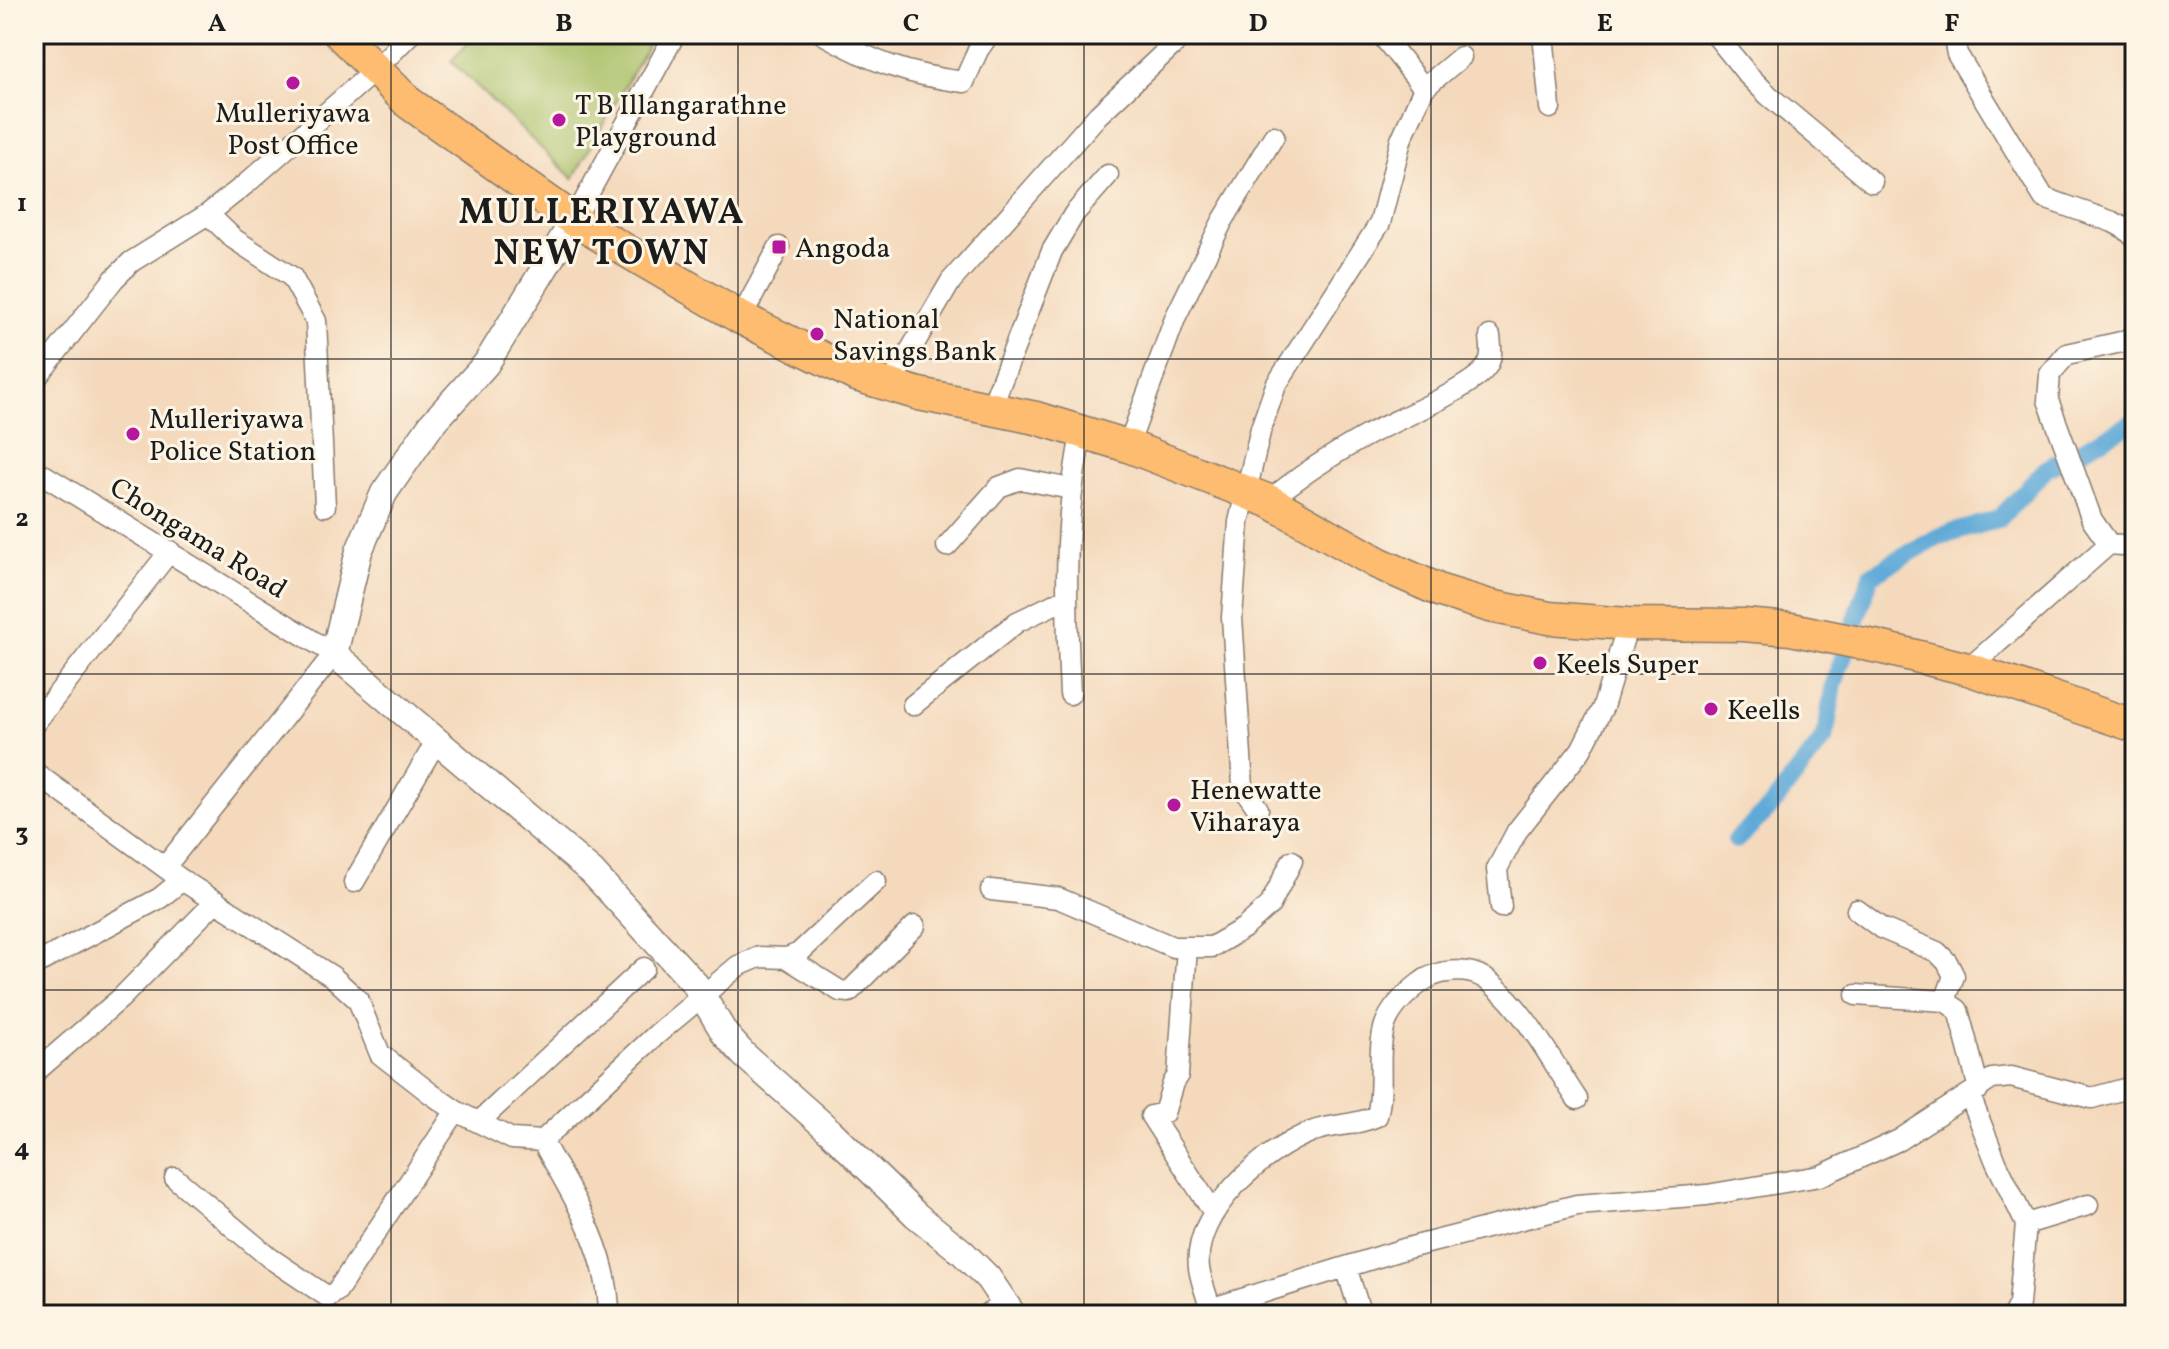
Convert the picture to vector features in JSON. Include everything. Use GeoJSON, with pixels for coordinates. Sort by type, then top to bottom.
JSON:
{"type":"FeatureCollection","features":[{"type":"Feature","properties":{"kind":"main road"},"geometry":{"type":"LineString","coordinates":[[340,34],[409,103],[574,220],[741,318],[856,375],[1082,431],[1128,446],[1257,496],[1378,563],[1441,591],[1490,606],[1549,618],[1628,624],[1743,625],[1791,629],[1968,669],[2135,726]]}},
{"type":"Feature","properties":{"kind":"street"},"geometry":{"type":"LineString","coordinates":[[34,381],[114,279],[131,262],[208,214],[290,147],[410,34]]}},
{"type":"Feature","properties":{"kind":"street"},"geometry":{"type":"LineString","coordinates":[[165,867],[334,654],[359,551],[384,493],[431,425],[486,364],[574,220],[675,34]]}},
{"type":"Feature","properties":{"kind":"street"},"geometry":{"type":"LineString","coordinates":[[823,34],[867,58],[924,77],[964,82],[989,34]]}},
{"type":"Feature","properties":{"kind":"street"},"geometry":{"type":"LineString","coordinates":[[1381,34],[1424,88]]}},
{"type":"Feature","properties":{"kind":"street"},"geometry":{"type":"LineString","coordinates":[[1543,34],[1550,108]]}},
{"type":"Feature","properties":{"kind":"street"},"geometry":{"type":"LineString","coordinates":[[1715,34],[1768,95],[1872,182]]}},
{"type":"Feature","properties":{"kind":"street"},"geometry":{"type":"LineString","coordinates":[[1953,34],[1957,54],[2044,198],[2113,222],[2135,238]]}},
{"type":"Feature","properties":{"kind":"street"},"geometry":{"type":"LineString","coordinates":[[890,385],[951,281],[1098,115],[1175,43]]}},
{"type":"Feature","properties":{"kind":"street"},"geometry":{"type":"LineString","coordinates":[[1257,496],[1261,428],[1276,385],[1380,223],[1401,140],[1424,88],[1461,57]]}},
{"type":"Feature","properties":{"kind":"street"},"geometry":{"type":"LineString","coordinates":[[1128,446],[1176,316],[1222,222],[1274,136]]}},
{"type":"Feature","properties":{"kind":"street"},"geometry":{"type":"LineString","coordinates":[[991,408],[1052,251],[1074,214],[1108,175]]}},
{"type":"Feature","properties":{"kind":"street"},"geometry":{"type":"LineString","coordinates":[[208,214],[234,239],[292,277],[316,321],[325,506]]}},
{"type":"Feature","properties":{"kind":"street"},"geometry":{"type":"LineString","coordinates":[[741,318],[779,247]]}},
{"type":"Feature","properties":{"kind":"street"},"geometry":{"type":"LineString","coordinates":[[1258,809],[1243,787],[1232,617],[1239,522],[1257,496],[1298,477],[1370,434],[1464,385],[1486,369],[1491,356],[1490,336]]}},
{"type":"Feature","properties":{"kind":"street"},"geometry":{"type":"LineString","coordinates":[[2109,544],[2092,520],[2048,400],[2050,374],[2067,354],[2135,336]]}},
{"type":"Feature","properties":{"kind":"street"},"geometry":{"type":"LineString","coordinates":[[1070,694],[1065,599],[1071,489],[1082,431]]}},
{"type":"Feature","properties":{"kind":"street","name":"Chongama Road"},"geometry":{"type":"LineString","coordinates":[[34,469],[334,654]]}},
{"type":"Feature","properties":{"kind":"street"},"geometry":{"type":"LineString","coordinates":[[947,546],[999,487],[1020,479],[1071,489]]}},
{"type":"Feature","properties":{"kind":"street"},"geometry":{"type":"LineString","coordinates":[[1968,669],[2109,544],[2135,546]]}},
{"type":"Feature","properties":{"kind":"street"},"geometry":{"type":"LineString","coordinates":[[34,724],[170,551]]}},
{"type":"Feature","properties":{"kind":"street"},"geometry":{"type":"LineString","coordinates":[[913,705],[1017,622],[1065,599]]}},
{"type":"Feature","properties":{"kind":"street"},"geometry":{"type":"LineString","coordinates":[[1501,907],[1497,869],[1517,831],[1581,750],[1603,707],[1628,624]]}},
{"type":"Feature","properties":{"kind":"street"},"geometry":{"type":"LineString","coordinates":[[334,654],[592,872],[695,984],[725,1034],[744,1055],[832,1133],[916,1215],[962,1252],[988,1278],[1002,1312]]}},
{"type":"Feature","properties":{"kind":"street"},"geometry":{"type":"LineString","coordinates":[[354,882],[437,740]]}},
{"type":"Feature","properties":{"kind":"street"},"geometry":{"type":"LineString","coordinates":[[34,772],[182,880],[333,977],[358,1000],[380,1054],[456,1111],[512,1139],[542,1141],[657,1034],[738,966],[759,957],[787,958],[799,953],[876,881]]}},
{"type":"Feature","properties":{"kind":"street"},"geometry":{"type":"LineString","coordinates":[[991,890],[1058,898],[1173,947],[1212,947],[1244,928],[1270,905],[1292,861]]}},
{"type":"Feature","properties":{"kind":"street"},"geometry":{"type":"LineString","coordinates":[[34,965],[160,898],[182,880]]}},
{"type":"Feature","properties":{"kind":"street"},"geometry":{"type":"LineString","coordinates":[[34,1073],[121,998],[216,901]]}},
{"type":"Feature","properties":{"kind":"street"},"geometry":{"type":"LineString","coordinates":[[1857,910],[1881,928],[1937,952],[1947,962],[1954,976],[1945,1001]]}},
{"type":"Feature","properties":{"kind":"street"},"geometry":{"type":"LineString","coordinates":[[787,958],[840,991],[849,992],[915,926]]}},
{"type":"Feature","properties":{"kind":"street"},"geometry":{"type":"LineString","coordinates":[[1187,947],[1178,1075],[1164,1113],[1151,1116],[1214,1213]]}},
{"type":"Feature","properties":{"kind":"street"},"geometry":{"type":"LineString","coordinates":[[480,1121],[644,968]]}},
{"type":"Feature","properties":{"kind":"street"},"geometry":{"type":"LineString","coordinates":[[1211,1310],[1199,1266],[1203,1240],[1223,1197],[1280,1147],[1314,1131],[1377,1116],[1381,1101],[1381,1059],[1386,1024],[1397,1005],[1430,975],[1449,971],[1482,977],[1505,997],[1524,1020],[1577,1099]]}},
{"type":"Feature","properties":{"kind":"street"},"geometry":{"type":"LineString","coordinates":[[1856,995],[1945,1001],[1958,1010],[1975,1092],[1996,1162],[2026,1224],[2019,1304],[2013,1315]]}},
{"type":"Feature","properties":{"kind":"street"},"geometry":{"type":"LineString","coordinates":[[1190,1315],[1404,1249],[1577,1205],[1707,1195],[1820,1176],[1899,1140],[1992,1079],[2011,1077],[2092,1098],[2135,1086]]}},
{"type":"Feature","properties":{"kind":"street"},"geometry":{"type":"LineString","coordinates":[[175,1178],[270,1258],[328,1297],[337,1291],[456,1111]]}},
{"type":"Feature","properties":{"kind":"street"},"geometry":{"type":"LineString","coordinates":[[542,1141],[590,1225],[609,1287],[609,1315]]}},
{"type":"Feature","properties":{"kind":"street"},"geometry":{"type":"LineString","coordinates":[[2026,1224],[2088,1205]]}},
{"type":"Feature","properties":{"kind":"street"},"geometry":{"type":"LineString","coordinates":[[1346,1267],[1361,1315]]}},
{"type":"Feature","properties":{"kind":"green space","name":"T B Illangarathne Playground"},"geometry":{"type":"Polygon","coordinates":[[[477,34],[654,34],[573,179],[451,61],[477,34]]]}},
{"type":"Feature","properties":{"kind":"waterway"},"geometry":{"type":"LineString","coordinates":[[1736,840],[1771,807],[1825,737],[1834,684],[1871,575],[1938,537],[1999,519],[2046,469],[2135,421]]}},
{"type":"Feature","properties":{"kind":"place","name":"Mulleriyawa Post Office"},"geometry":{"type":"Point","coordinates":[293,83]}},
{"type":"Feature","properties":{"kind":"place","name":"T B Illangarathne Playground"},"geometry":{"type":"Point","coordinates":[559,120]}},
{"type":"Feature","properties":{"kind":"place","name":"Angoda"},"geometry":{"type":"Point","coordinates":[779,247]}},
{"type":"Feature","properties":{"kind":"place","name":"National Savings Bank"},"geometry":{"type":"Point","coordinates":[817,334]}},
{"type":"Feature","properties":{"kind":"place","name":"Mulleriyawa Police Station"},"geometry":{"type":"Point","coordinates":[133,434]}},
{"type":"Feature","properties":{"kind":"place","name":"Keels Super"},"geometry":{"type":"Point","coordinates":[1540,663]}},
{"type":"Feature","properties":{"kind":"place","name":"Keells"},"geometry":{"type":"Point","coordinates":[1711,709]}},
{"type":"Feature","properties":{"kind":"place","name":"Henewatte Viharaya"},"geometry":{"type":"Point","coordinates":[1174,805]}},
{"type":"Feature","properties":{"kind":"district","name":"MULLERIYAWA NEW TOWN"},"geometry":{"type":"Point","coordinates":[602,230]}}]}
